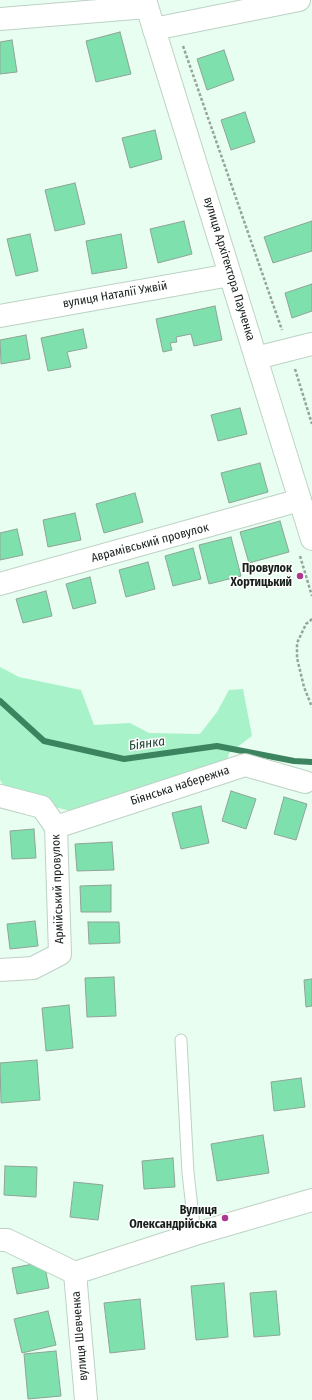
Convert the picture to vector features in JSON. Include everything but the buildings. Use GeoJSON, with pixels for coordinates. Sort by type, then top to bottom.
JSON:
{"type":"FeatureCollection","features":[{"type":"Feature","properties":{"kind":"street"},"geometry":{"type":"LineString","coordinates":[[154,29],[298,0]]}},
{"type":"Feature","properties":{"kind":"street"},"geometry":{"type":"LineString","coordinates":[[0,18],[146,4]]}},
{"type":"Feature","properties":{"kind":"street","name":"вулиця Архітектора Паученка"},"geometry":{"type":"LineString","coordinates":[[146,4],[312,539]]}},
{"type":"Feature","properties":{"kind":"street","name":"вулиця Наталії Ужвій"},"geometry":{"type":"LineString","coordinates":[[0,316],[230,275]]}},
{"type":"Feature","properties":{"kind":"street"},"geometry":{"type":"LineString","coordinates":[[256,358],[312,344]]}},
{"type":"Feature","properties":{"kind":"street","name":"Аврамівський провулок"},"geometry":{"type":"LineString","coordinates":[[0,584],[300,500]]}},
{"type":"Feature","properties":{"kind":"street","name":"Біянська набережна"},"geometry":{"type":"LineString","coordinates":[[56,827],[245,765],[308,781]]}},
{"type":"Feature","properties":{"kind":"street","name":"Армійський провулок"},"geometry":{"type":"LineString","coordinates":[[0,796],[42,807],[56,827],[60,954],[33,968],[0,970]]}},
{"type":"Feature","properties":{"kind":"street"},"geometry":{"type":"LineString","coordinates":[[2,1239],[75,1273],[195,1234],[312,1200]]}},
{"type":"Feature","properties":{"kind":"street","name":"вулиця Шевченка"},"geometry":{"type":"LineString","coordinates":[[75,1273],[86,1400]]}},
{"type":"Feature","properties":{"kind":"lane"},"geometry":{"type":"LineString","coordinates":[[181,1040],[188,1173],[195,1234]]}},
{"type":"Feature","properties":{"kind":"path"},"geometry":{"type":"LineString","coordinates":[[176,25],[289,350],[312,424]]}},
{"type":"Feature","properties":{"kind":"path"},"geometry":{"type":"LineString","coordinates":[[312,620],[306,624],[297,643],[297,651],[304,687],[312,707]]}},
{"type":"Feature","properties":{"kind":"green space"},"geometry":{"type":"Polygon","coordinates":[[[0,667],[19,677],[81,690],[94,725],[130,723],[149,733],[200,734],[217,712],[229,690],[243,689],[252,736],[229,753],[226,766],[71,811],[50,806],[5,788],[0,780],[0,667]]]}},
{"type":"Feature","properties":{"kind":"waterway","name":"Біянка"},"geometry":{"type":"LineString","coordinates":[[0,701],[44,741],[124,759],[217,746],[294,761],[312,762]]}},
{"type":"Feature","properties":{"kind":"place","name":"Провулок Хортицький"},"geometry":{"type":"Point","coordinates":[300,576]}},
{"type":"Feature","properties":{"kind":"place","name":"Вулиця Олександрійська"},"geometry":{"type":"Point","coordinates":[225,1218]}}]}
